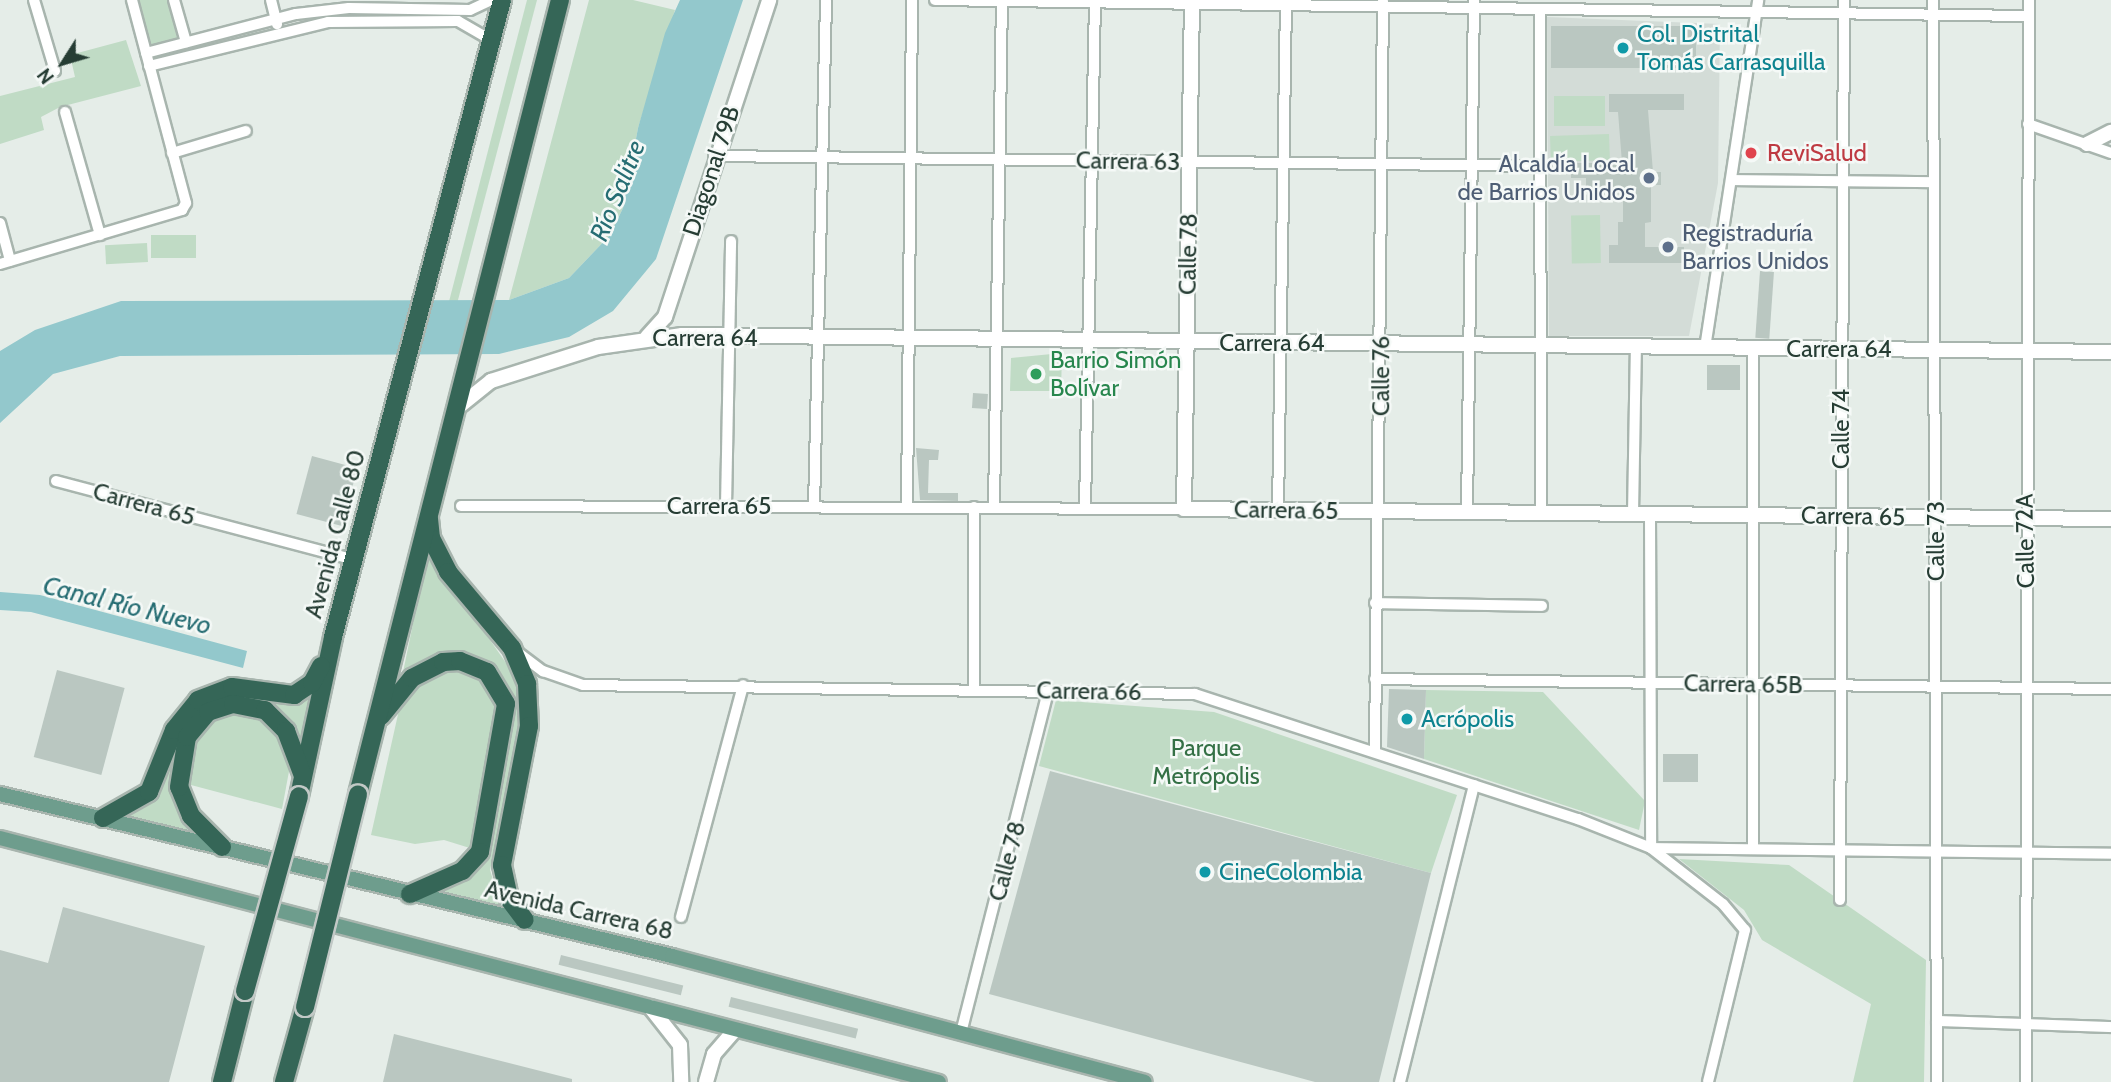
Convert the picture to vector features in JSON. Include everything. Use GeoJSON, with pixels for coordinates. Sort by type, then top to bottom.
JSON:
{"type":"FeatureCollection","features":[{"type":"Feature","properties":{"kind":"highway","name":"Avenida Calle 80"},"geometry":{"type":"LineString","coordinates":[[222,1082],[299,796],[333,637],[502,0]]}},
{"type":"Feature","properties":{"kind":"highway"},"geometry":{"type":"LineString","coordinates":[[284,1082],[377,722],[464,360],[560,0]]}},
{"type":"Feature","properties":{"kind":"highway"},"geometry":{"type":"LineString","coordinates":[[428,506],[431,537],[448,572],[512,648],[527,684],[529,726],[502,864],[509,899],[525,920]]}},
{"type":"Feature","properties":{"kind":"highway"},"geometry":{"type":"LineString","coordinates":[[103,818],[149,792],[174,730],[198,700],[232,687],[283,697],[299,693],[317,674],[333,637]]}},
{"type":"Feature","properties":{"kind":"highway"},"geometry":{"type":"LineString","coordinates":[[377,722],[412,678],[443,662],[460,660],[486,672],[506,704],[480,852],[462,871],[410,894]]}},
{"type":"Feature","properties":{"kind":"highway"},"geometry":{"type":"LineString","coordinates":[[222,847],[191,816],[179,787],[187,737],[208,712],[233,704],[265,710],[286,731],[303,777]]}},
{"type":"Feature","properties":{"kind":"main road","name":"Avenida Carrera 68"},"geometry":{"type":"LineString","coordinates":[[0,794],[525,920],[962,1029],[1144,1082]]}},
{"type":"Feature","properties":{"kind":"main road"},"geometry":{"type":"LineString","coordinates":[[0,838],[939,1082]]}},
{"type":"Feature","properties":{"kind":"street"},"geometry":{"type":"LineString","coordinates":[[34,0],[55,71]]}},
{"type":"Feature","properties":{"kind":"street"},"geometry":{"type":"LineString","coordinates":[[0,223],[5,262],[182,210],[186,203],[132,0]]}},
{"type":"Feature","properties":{"kind":"street"},"geometry":{"type":"LineString","coordinates":[[174,0],[186,42]]}},
{"type":"Feature","properties":{"kind":"street"},"geometry":{"type":"LineString","coordinates":[[271,0],[279,31]]}},
{"type":"Feature","properties":{"kind":"street"},"geometry":{"type":"LineString","coordinates":[[146,54],[276,18],[330,10],[470,10],[491,0]]}},
{"type":"Feature","properties":{"kind":"street","name":"Diagonal 79B"},"geometry":{"type":"LineString","coordinates":[[647,337],[665,317],[714,156],[769,0]]}},
{"type":"Feature","properties":{"kind":"street"},"geometry":{"type":"LineString","coordinates":[[814,507],[820,157],[826,0]]}},
{"type":"Feature","properties":{"kind":"street"},"geometry":{"type":"LineString","coordinates":[[907,507],[912,0]]}},
{"type":"Feature","properties":{"kind":"street"},"geometry":{"type":"LineString","coordinates":[[935,0],[1474,4],[1540,9],[1568,5],[1662,5],[1758,12],[2029,16]]}},
{"type":"Feature","properties":{"kind":"street"},"geometry":{"type":"LineString","coordinates":[[994,508],[1002,0]]}},
{"type":"Feature","properties":{"kind":"street"},"geometry":{"type":"LineString","coordinates":[[1705,348],[1758,0]]}},
{"type":"Feature","properties":{"kind":"street","name":"Calle 74"},"geometry":{"type":"LineString","coordinates":[[1840,900],[1843,849],[1840,349],[1844,0]]}},
{"type":"Feature","properties":{"kind":"street","name":"Calle 73"},"geometry":{"type":"LineString","coordinates":[[1933,0],[1937,1082]]}},
{"type":"Feature","properties":{"kind":"street","name":"Calle 72A"},"geometry":{"type":"LineString","coordinates":[[2026,1082],[2029,688],[2024,518],[2029,0]]}},
{"type":"Feature","properties":{"kind":"street"},"geometry":{"type":"LineString","coordinates":[[1086,508],[1095,1]]}},
{"type":"Feature","properties":{"kind":"street","name":"Calle 78"},"geometry":{"type":"LineString","coordinates":[[1184,509],[1192,2]]}},
{"type":"Feature","properties":{"kind":"street"},"geometry":{"type":"LineString","coordinates":[[1278,510],[1286,3]]}},
{"type":"Feature","properties":{"kind":"street","name":"Calle 76"},"geometry":{"type":"LineString","coordinates":[[1376,752],[1375,603],[1381,344],[1383,3]]}},
{"type":"Feature","properties":{"kind":"street"},"geometry":{"type":"LineString","coordinates":[[1466,512],[1474,165],[1474,4]]}},
{"type":"Feature","properties":{"kind":"street"},"geometry":{"type":"LineString","coordinates":[[1540,9],[1543,346],[1541,513]]}},
{"type":"Feature","properties":{"kind":"street"},"geometry":{"type":"LineString","coordinates":[[330,10],[331,22]]}},
{"type":"Feature","properties":{"kind":"street"},"geometry":{"type":"LineString","coordinates":[[149,66],[279,31],[331,22],[458,21],[492,41]]}},
{"type":"Feature","properties":{"kind":"street"},"geometry":{"type":"LineString","coordinates":[[65,112],[100,235]]}},
{"type":"Feature","properties":{"kind":"street"},"geometry":{"type":"LineString","coordinates":[[2028,124],[2111,153]]}},
{"type":"Feature","properties":{"kind":"street"},"geometry":{"type":"LineString","coordinates":[[172,153],[246,131]]}},
{"type":"Feature","properties":{"kind":"street"},"geometry":{"type":"LineString","coordinates":[[2087,144],[2111,132]]}},
{"type":"Feature","properties":{"kind":"street","name":"Carrera 63"},"geometry":{"type":"LineString","coordinates":[[714,156],[1541,166]]}},
{"type":"Feature","properties":{"kind":"street"},"geometry":{"type":"LineString","coordinates":[[1732,180],[1934,182]]}},
{"type":"Feature","properties":{"kind":"street"},"geometry":{"type":"LineString","coordinates":[[726,506],[731,241]]}},
{"type":"Feature","properties":{"kind":"street","name":"Carrera 64"},"geometry":{"type":"LineString","coordinates":[[452,413],[491,381],[647,337],[2111,352]]}},
{"type":"Feature","properties":{"kind":"street"},"geometry":{"type":"LineString","coordinates":[[1633,514],[1636,348]]}},
{"type":"Feature","properties":{"kind":"street"},"geometry":{"type":"LineString","coordinates":[[1753,348],[1753,847]]}},
{"type":"Feature","properties":{"kind":"street"},"geometry":{"type":"LineString","coordinates":[[464,360],[491,381]]}},
{"type":"Feature","properties":{"kind":"street","name":"Carrera 65"},"geometry":{"type":"LineString","coordinates":[[56,481],[354,560]]}},
{"type":"Feature","properties":{"kind":"street","name":"Carrera 65"},"geometry":{"type":"LineString","coordinates":[[461,506],[1086,508],[2111,519]]}},
{"type":"Feature","properties":{"kind":"street"},"geometry":{"type":"LineString","coordinates":[[974,508],[974,688]]}},
{"type":"Feature","properties":{"kind":"street"},"geometry":{"type":"LineString","coordinates":[[1650,514],[1651,848]]}},
{"type":"Feature","properties":{"kind":"street"},"geometry":{"type":"LineString","coordinates":[[1375,603],[1542,606]]}},
{"type":"Feature","properties":{"kind":"street","name":"Carrera 66"},"geometry":{"type":"LineString","coordinates":[[512,648],[558,678],[603,685],[974,688],[1195,694],[1474,785],[1651,848],[1723,904],[1745,930],[1708,1082]]}},
{"type":"Feature","properties":{"kind":"street","name":"Carrera 65B"},"geometry":{"type":"LineString","coordinates":[[1375,679],[2111,689]]}},
{"type":"Feature","properties":{"kind":"street"},"geometry":{"type":"LineString","coordinates":[[681,917],[743,685]]}},
{"type":"Feature","properties":{"kind":"street","name":"Calle 78"},"geometry":{"type":"LineString","coordinates":[[962,1029],[1048,691]]}},
{"type":"Feature","properties":{"kind":"street"},"geometry":{"type":"LineString","coordinates":[[1401,1082],[1474,785]]}},
{"type":"Feature","properties":{"kind":"street","name":"Carrera 66"},"geometry":{"type":"LineString","coordinates":[[1651,848],[1753,847],[2111,854]]}},
{"type":"Feature","properties":{"kind":"street"},"geometry":{"type":"LineString","coordinates":[[650,1007],[680,1045],[681,1082]]}},
{"type":"Feature","properties":{"kind":"street"},"geometry":{"type":"LineString","coordinates":[[1937,1021],[2111,1027]]}},
{"type":"Feature","properties":{"kind":"street"},"geometry":{"type":"LineString","coordinates":[[706,1082],[714,1054],[735,1030]]}},
{"type":"Feature","properties":{"kind":"shaded area"},"geometry":{"type":"Polygon","coordinates":[[[1547,17],[1720,24],[1718,183],[1689,336],[1549,336],[1547,17]]]}},
{"type":"Feature","properties":{"kind":"green space"},"geometry":{"type":"Polygon","coordinates":[[[138,0],[169,0],[180,39],[151,47],[138,0]]]}},
{"type":"Feature","properties":{"kind":"green space"},"geometry":{"type":"Polygon","coordinates":[[[527,0],[537,0],[453,319],[445,317],[527,0]]]}},
{"type":"Feature","properties":{"kind":"green space"},"geometry":{"type":"Polygon","coordinates":[[[589,0],[633,0],[675,10],[638,128],[623,208],[610,235],[569,278],[509,300],[589,0]]]}},
{"type":"Feature","properties":{"kind":"green space"},"geometry":{"type":"Polygon","coordinates":[[[126,40],[141,86],[60,107],[41,117],[44,130],[0,144],[0,96],[75,77],[70,55],[126,40]]]}},
{"type":"Feature","properties":{"kind":"green space"},"geometry":{"type":"Polygon","coordinates":[[[1554,96],[1605,96],[1605,126],[1554,126],[1554,96]]]}},
{"type":"Feature","properties":{"kind":"green space"},"geometry":{"type":"Polygon","coordinates":[[[1609,134],[1610,160],[1551,162],[1550,136],[1609,134]]]}},
{"type":"Feature","properties":{"kind":"green space"},"geometry":{"type":"Polygon","coordinates":[[[1600,215],[1601,263],[1572,263],[1571,216],[1600,215]]]}},
{"type":"Feature","properties":{"kind":"green space"},"geometry":{"type":"Polygon","coordinates":[[[151,235],[196,235],[196,258],[151,258],[151,235]]]}},
{"type":"Feature","properties":{"kind":"green space"},"geometry":{"type":"Polygon","coordinates":[[[147,243],[148,262],[106,264],[105,245],[147,243]]]}},
{"type":"Feature","properties":{"kind":"green space","name":"Barrio Simón Bolívar"},"geometry":{"type":"Polygon","coordinates":[[[1062,353],[1061,391],[1010,391],[1011,358],[1062,353]]]}},
{"type":"Feature","properties":{"kind":"green space"},"geometry":{"type":"Polygon","coordinates":[[[428,551],[520,683],[521,736],[490,870],[502,909],[431,891],[489,850],[513,699],[496,668],[465,653],[430,657],[402,677],[428,551]]]}},
{"type":"Feature","properties":{"kind":"green space"},"geometry":{"type":"Polygon","coordinates":[[[447,666],[485,678],[500,713],[473,849],[444,840],[415,844],[371,835],[401,701],[410,688],[447,666]]]}},
{"type":"Feature","properties":{"kind":"green space"},"geometry":{"type":"Polygon","coordinates":[[[1426,690],[1543,692],[1645,801],[1639,830],[1424,759],[1426,690]]]}},
{"type":"Feature","properties":{"kind":"green space"},"geometry":{"type":"Polygon","coordinates":[[[315,693],[299,750],[276,709],[265,701],[288,705],[315,693]]]}},
{"type":"Feature","properties":{"kind":"green space","name":"Parque Metrópolis"},"geometry":{"type":"Polygon","coordinates":[[[1056,700],[1214,712],[1457,795],[1431,873],[1039,766],[1056,700]]]}},
{"type":"Feature","properties":{"kind":"green space"},"geometry":{"type":"Polygon","coordinates":[[[235,709],[271,723],[283,739],[290,766],[282,809],[191,785],[185,769],[200,728],[235,709]]]}},
{"type":"Feature","properties":{"kind":"green space"},"geometry":{"type":"Polygon","coordinates":[[[173,762],[174,801],[193,832],[120,815],[156,793],[173,762]]]}},
{"type":"Feature","properties":{"kind":"green space"},"geometry":{"type":"Polygon","coordinates":[[[1679,859],[1789,865],[1926,960],[1924,1082],[1853,1082],[1871,1004],[1762,940],[1744,910],[1679,859]]]}},
{"type":"Feature","properties":{"kind":"water"},"geometry":{"type":"Polygon","coordinates":[[[680,0],[743,0],[656,259],[613,311],[569,337],[499,354],[120,356],[53,374],[0,423],[0,351],[35,330],[121,301],[509,300],[569,278],[610,235],[623,208],[638,128],[665,33],[680,0]]]}},
{"type":"Feature","properties":{"kind":"water"},"geometry":{"type":"Polygon","coordinates":[[[0,592],[40,595],[247,651],[243,668],[31,612],[0,610],[0,592]]]}},
{"type":"Feature","properties":{"kind":"building","name":"Col. Distrital Tomás Carrasquilla"},"geometry":{"type":"Polygon","coordinates":[[[1551,26],[1696,26],[1696,68],[1551,68],[1551,26]]]}},
{"type":"Feature","properties":{"kind":"building","name":"Alcaldía Local de Barrios Unidos"},"geometry":{"type":"Polygon","coordinates":[[[1609,94],[1684,94],[1684,110],[1648,110],[1653,172],[1661,172],[1661,185],[1651,185],[1651,222],[1645,223],[1645,247],[1684,247],[1684,263],[1609,263],[1609,245],[1618,245],[1618,222],[1623,222],[1623,190],[1586,190],[1586,178],[1571,178],[1571,163],[1622,163],[1618,112],[1609,112],[1609,94]]]}},
{"type":"Feature","properties":{"kind":"building"},"geometry":{"type":"Polygon","coordinates":[[[1760,271],[1774,272],[1769,339],[1755,338],[1760,271]]]}},
{"type":"Feature","properties":{"kind":"building"},"geometry":{"type":"Polygon","coordinates":[[[1707,365],[1740,365],[1740,390],[1707,390],[1707,365]]]}},
{"type":"Feature","properties":{"kind":"building"},"geometry":{"type":"Polygon","coordinates":[[[973,393],[988,394],[987,409],[972,408],[973,393]]]}},
{"type":"Feature","properties":{"kind":"building"},"geometry":{"type":"Polygon","coordinates":[[[916,448],[939,450],[938,460],[929,460],[928,493],[958,493],[958,501],[920,500],[916,448]]]}},
{"type":"Feature","properties":{"kind":"building"},"geometry":{"type":"Polygon","coordinates":[[[312,456],[357,468],[342,526],[296,514],[312,456]]]}},
{"type":"Feature","properties":{"kind":"building"},"geometry":{"type":"Polygon","coordinates":[[[57,670],[125,688],[101,775],[34,757],[57,670]]]}},
{"type":"Feature","properties":{"kind":"building","name":"Acrópolis"},"geometry":{"type":"Polygon","coordinates":[[[1389,689],[1426,690],[1424,759],[1387,747],[1389,689]]]}},
{"type":"Feature","properties":{"kind":"building"},"geometry":{"type":"Polygon","coordinates":[[[1663,754],[1698,754],[1698,782],[1663,782],[1663,754]]]}},
{"type":"Feature","properties":{"kind":"building"},"geometry":{"type":"Polygon","coordinates":[[[1050,771],[1431,873],[1379,1082],[1315,1082],[989,994],[1050,771]]]}},
{"type":"Feature","properties":{"kind":"building"},"geometry":{"type":"Polygon","coordinates":[[[63,907],[205,946],[169,1082],[0,1082],[0,950],[48,963],[63,907]]]}},
{"type":"Feature","properties":{"kind":"building"},"geometry":{"type":"Polygon","coordinates":[[[561,955],[683,985],[681,995],[559,965],[561,955]]]}},
{"type":"Feature","properties":{"kind":"building"},"geometry":{"type":"Polygon","coordinates":[[[731,997],[858,1029],[856,1038],[729,1007],[731,997]]]}},
{"type":"Feature","properties":{"kind":"building"},"geometry":{"type":"Polygon","coordinates":[[[394,1034],[572,1079],[572,1082],[383,1082],[394,1034]]]}},
{"type":"Feature","properties":{"kind":"place","name":"Col. Distrital Tomás Carrasquilla"},"geometry":{"type":"Point","coordinates":[1623,48]}},
{"type":"Feature","properties":{"kind":"place","name":"ReviSalud"},"geometry":{"type":"Point","coordinates":[1751,153]}},
{"type":"Feature","properties":{"kind":"place","name":"Alcaldía Local de Barrios Unidos"},"geometry":{"type":"Point","coordinates":[1649,178]}},
{"type":"Feature","properties":{"kind":"place","name":"Registraduría Barrios Unidos"},"geometry":{"type":"Point","coordinates":[1668,247]}},
{"type":"Feature","properties":{"kind":"place","name":"Barrio Simón Bolívar"},"geometry":{"type":"Point","coordinates":[1036,374]}},
{"type":"Feature","properties":{"kind":"place","name":"Acrópolis"},"geometry":{"type":"Point","coordinates":[1407,719]}},
{"type":"Feature","properties":{"kind":"place","name":"CineColombia"},"geometry":{"type":"Point","coordinates":[1205,872]}},
{"type":"Feature","properties":{"kind":"water label","name":"Río Salitre"},"geometry":{"type":"Point","coordinates":[618,191]}},
{"type":"Feature","properties":{"kind":"water label","name":"Canal Río Nuevo"},"geometry":{"type":"Point","coordinates":[127,606]}}]}
